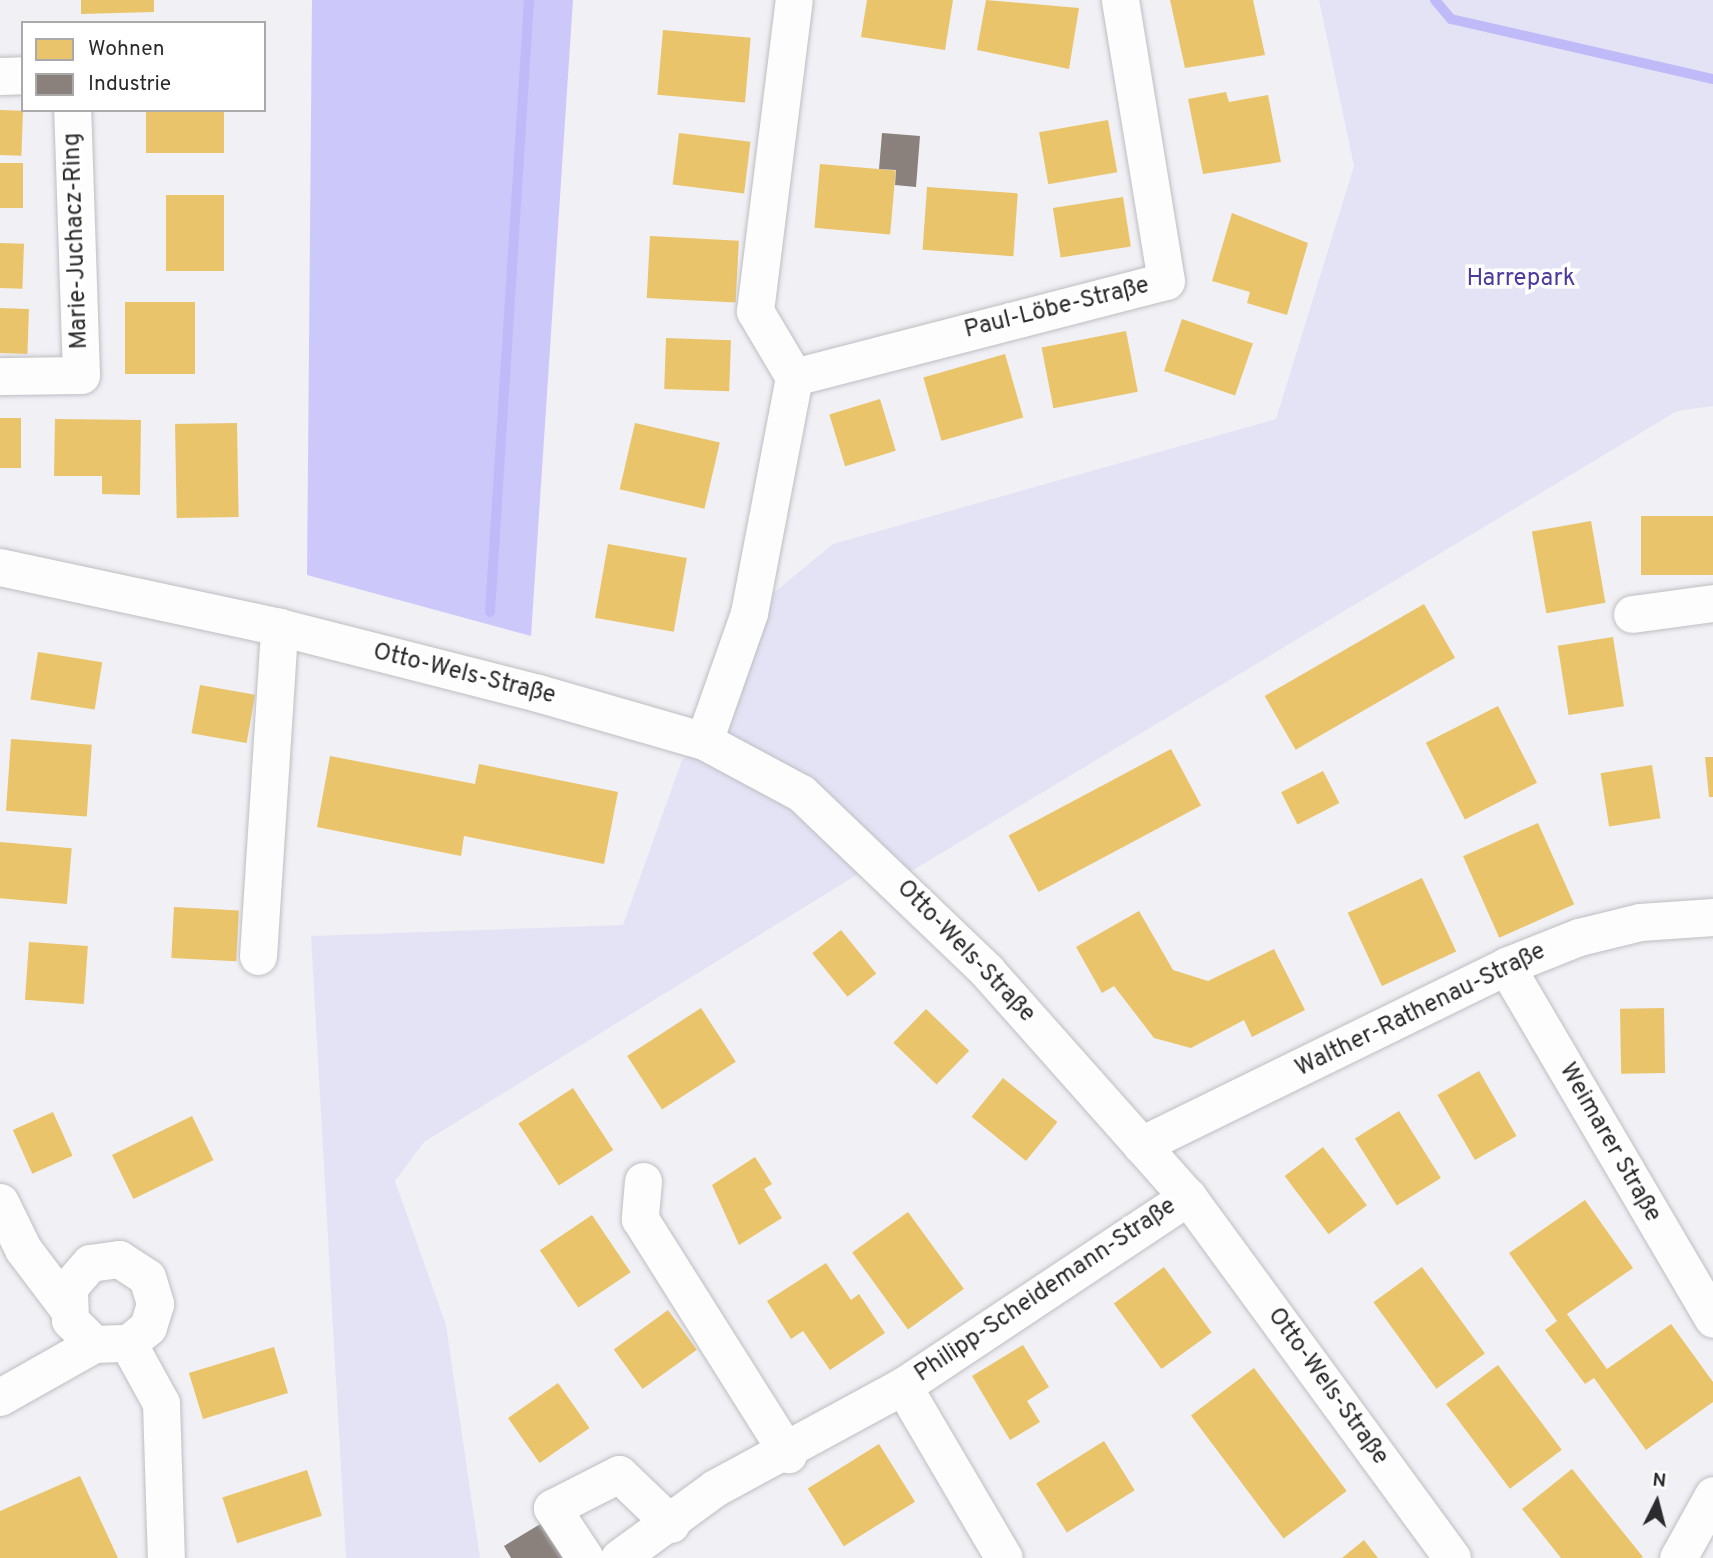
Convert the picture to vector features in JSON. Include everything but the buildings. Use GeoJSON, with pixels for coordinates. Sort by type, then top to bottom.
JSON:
{"type":"FeatureCollection","features":[{"type":"Feature","properties":{"kind":"street"},"geometry":{"type":"LineString","coordinates":[[704,741],[749,613],[793,377],[755,312],[794,0]]}},
{"type":"Feature","properties":{"kind":"street","name":"Paul-Löbe-Straße"},"geometry":{"type":"LineString","coordinates":[[793,377],[1166,281],[1120,0]]}},
{"type":"Feature","properties":{"kind":"street"},"geometry":{"type":"LineString","coordinates":[[0,76],[21,75]]}},
{"type":"Feature","properties":{"kind":"street","name":"Marie-Juchacz-Ring"},"geometry":{"type":"LineString","coordinates":[[0,376],[81,375],[72,112]]}},
{"type":"Feature","properties":{"kind":"street","name":"Otto-Wels-Straße"},"geometry":{"type":"LineString","coordinates":[[0,568],[279,627],[704,741],[801,793],[987,971],[1188,1197],[1452,1558]]}},
{"type":"Feature","properties":{"kind":"street"},"geometry":{"type":"LineString","coordinates":[[1632,614],[1713,603]]}},
{"type":"Feature","properties":{"kind":"street"},"geometry":{"type":"LineString","coordinates":[[258,956],[279,627]]}},
{"type":"Feature","properties":{"kind":"street","name":"Walther-Rathenau-Straße"},"geometry":{"type":"LineString","coordinates":[[1141,1145],[1506,966],[1579,937],[1640,922],[1713,918]]}},
{"type":"Feature","properties":{"kind":"street","name":"Weimarer Straße"},"geometry":{"type":"LineString","coordinates":[[1506,966],[1713,1319]]}},
{"type":"Feature","properties":{"kind":"street"},"geometry":{"type":"LineString","coordinates":[[643,1181],[640,1219],[788,1454]]}},
{"type":"Feature","properties":{"kind":"street","name":"Philipp-Scheidemann-Straße"},"geometry":{"type":"LineString","coordinates":[[619,1558],[671,1524],[715,1488],[788,1454],[903,1386],[1188,1197]]}},
{"type":"Feature","properties":{"kind":"street"},"geometry":{"type":"LineString","coordinates":[[0,1202],[23,1249],[69,1310]]}},
{"type":"Feature","properties":{"kind":"street"},"geometry":{"type":"LineString","coordinates":[[0,1397],[111,1343],[148,1327],[155,1304],[147,1277],[119,1259],[90,1263],[69,1287],[69,1310],[70,1320],[111,1343],[160,1403],[166,1558]]}},
{"type":"Feature","properties":{"kind":"street","name":"Philipp-Scheidemann-Straße"},"geometry":{"type":"LineString","coordinates":[[903,1386],[1004,1558]]}},
{"type":"Feature","properties":{"kind":"street"},"geometry":{"type":"LineString","coordinates":[[585,1558],[552,1508],[620,1474],[671,1524]]}},
{"type":"Feature","properties":{"kind":"street"},"geometry":{"type":"LineString","coordinates":[[1678,1558],[1713,1495]]}},
{"type":"Feature","properties":{"kind":"green space","name":"Harrepark"},"geometry":{"type":"Polygon","coordinates":[[[1319,0],[1713,0],[1713,406],[1677,411],[895,881],[876,863],[424,1142],[395,1181],[446,1325],[480,1558],[346,1558],[311,936],[623,925],[682,760],[704,741],[749,613],[833,544],[1276,419],[1354,166],[1319,0]]]}},
{"type":"Feature","properties":{"kind":"shaded area"},"geometry":{"type":"Polygon","coordinates":[[[312,0],[573,0],[531,636],[307,575],[312,0]]]}},
{"type":"Feature","properties":{"kind":"waterway"},"geometry":{"type":"LineString","coordinates":[[490,612],[529,0]]}},
{"type":"Feature","properties":{"kind":"waterway"},"geometry":{"type":"LineString","coordinates":[[1435,0],[1451,19],[1713,79]]}}]}
